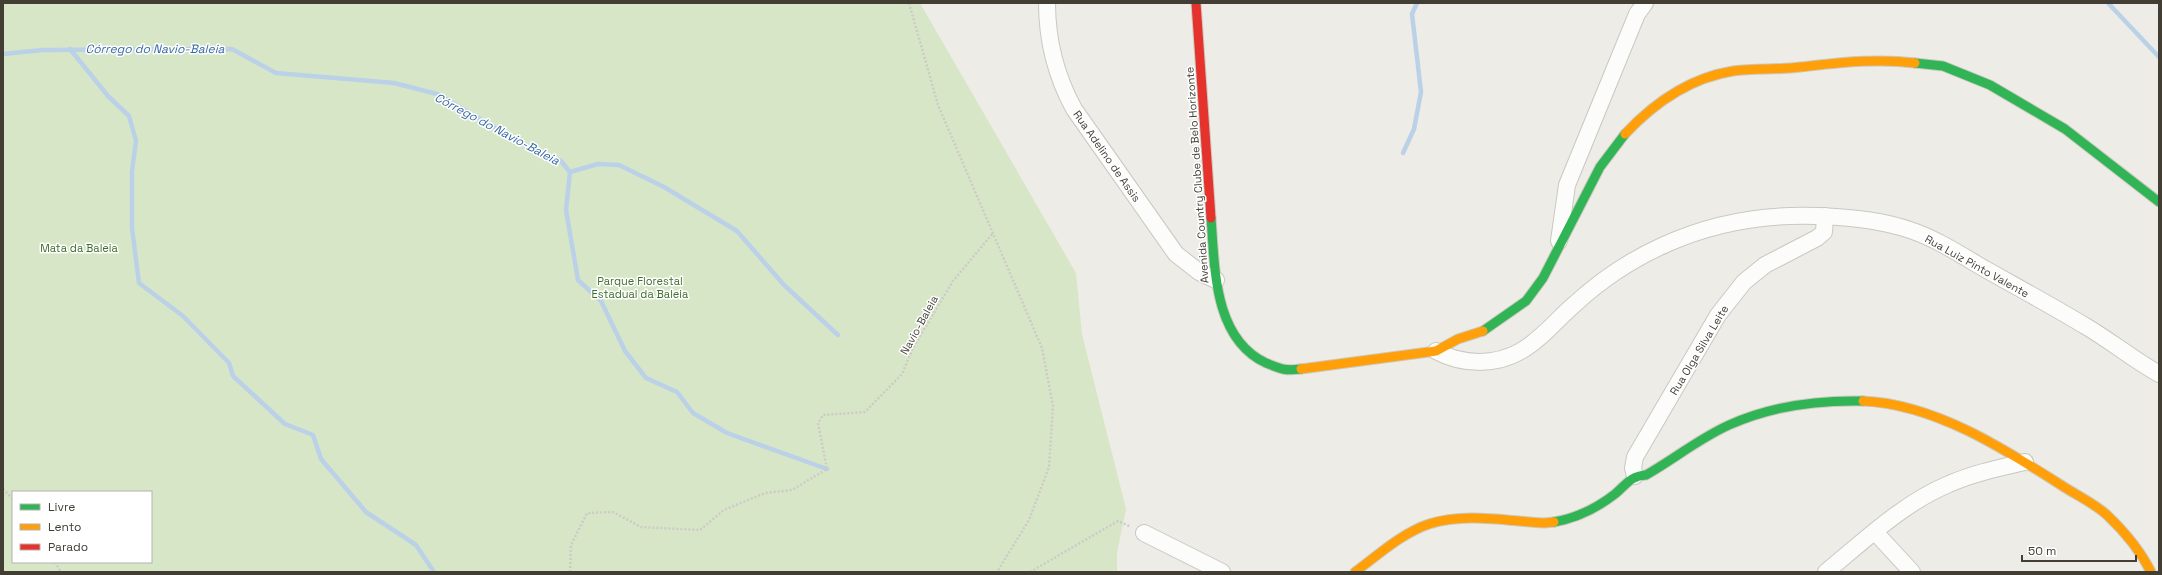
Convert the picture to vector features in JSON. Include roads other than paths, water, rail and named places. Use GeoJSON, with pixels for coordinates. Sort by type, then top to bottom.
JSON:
{"type":"FeatureCollection","features":[{"type":"Feature","properties":{"kind":"street","name":"Rua Adelino de Assis"},"geometry":{"type":"LineString","coordinates":[[1047,3],[1047,26],[1052,54],[1062,87],[1074,110],[1176,254],[1199,272],[1216,280]]}},
{"type":"Feature","properties":{"kind":"street","name":"Avenida Country Clube de Belo Horizonte"},"geometry":{"type":"LineString","coordinates":[[1196,3],[1216,280],[1224,313],[1233,334],[1250,353],[1260,360],[1284,370],[1436,351],[1458,339],[1488,329],[1526,300],[1543,278],[1600,167],[1623,136],[1645,113],[1666,97],[1687,86],[1716,75],[1750,69],[1774,70],[1858,61],[1894,60],[1943,66],[1990,85],[2065,129],[2159,202]]}},
{"type":"Feature","properties":{"kind":"street"},"geometry":{"type":"LineString","coordinates":[[1557,252],[1567,185],[1637,14],[1645,3]]}},
{"type":"Feature","properties":{"kind":"street","name":"Rua Luiz Pinto Valente"},"geometry":{"type":"LineString","coordinates":[[1436,351],[1451,359],[1476,363],[1506,357],[1521,351],[1577,302],[1607,279],[1636,260],[1664,245],[1724,224],[1788,215],[1825,216],[1878,222],[1909,230],[1937,241],[2088,328],[2159,374]]}},
{"type":"Feature","properties":{"kind":"street","name":"Rua Olga Silva Leite"},"geometry":{"type":"LineString","coordinates":[[1635,476],[1633,468],[1635,457],[1718,315],[1732,296],[1765,265],[1817,238],[1824,232],[1825,216]]}},
{"type":"Feature","properties":{"kind":"street"},"geometry":{"type":"LineString","coordinates":[[1355,572],[1406,535],[1429,524],[1461,518],[1544,523],[1566,520],[1584,514],[1615,494],[1635,476],[1646,475],[1729,425],[1766,411],[1831,400],[1886,402],[1916,410],[1945,420],[2025,462],[2106,514],[2139,549],[2151,572]]}},
{"type":"Feature","properties":{"kind":"street"},"geometry":{"type":"LineString","coordinates":[[1826,572],[1875,532],[1916,502],[1948,484],[1978,473],[2025,462]]}},
{"type":"Feature","properties":{"kind":"street"},"geometry":{"type":"LineString","coordinates":[[1875,532],[1912,572]]}},
{"type":"Feature","properties":{"kind":"street"},"geometry":{"type":"LineString","coordinates":[[1144,533],[1222,572]]}},
{"type":"Feature","properties":{"kind":"waterway"},"geometry":{"type":"LineString","coordinates":[[1403,153],[1414,129],[1421,92],[1412,14],[1417,3]]}},
{"type":"Feature","properties":{"kind":"waterway"},"geometry":{"type":"LineString","coordinates":[[2108,3],[2159,57]]}},
{"type":"Feature","properties":{"kind":"waterway","name":"Córrego do Navio-Baleia"},"geometry":{"type":"LineString","coordinates":[[70,49],[108,96],[129,116],[136,141],[132,171],[132,228],[139,283],[183,316],[229,363],[233,376],[285,424],[313,435],[321,459],[366,512],[416,545],[434,572]]}},
{"type":"Feature","properties":{"kind":"waterway","name":"Córrego do Navio-Baleia"},"geometry":{"type":"LineString","coordinates":[[3,54],[43,50],[232,49],[276,73],[394,83],[437,94],[542,155],[561,161],[570,172],[598,164],[619,165],[664,187],[737,231],[784,285],[838,335]]}},
{"type":"Feature","properties":{"kind":"waterway","name":"Córrego do Navio-Baleia"},"geometry":{"type":"LineString","coordinates":[[570,172],[566,210],[578,280],[601,301],[625,351],[646,378],[677,392],[693,413],[727,433],[827,469]]}},
{"type":"Feature","properties":{"kind":"park label","name":"Mata da Baleia"},"geometry":{"type":"Point","coordinates":[79,248]}},
{"type":"Feature","properties":{"kind":"park label","name":"Parque Florestal Estadual da Baleia"},"geometry":{"type":"Point","coordinates":[640,287]}}]}
